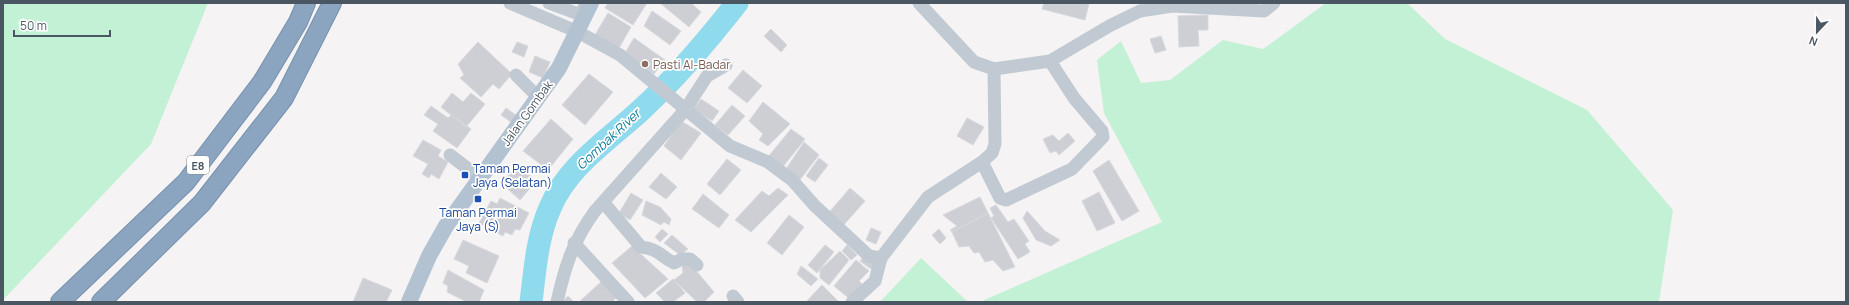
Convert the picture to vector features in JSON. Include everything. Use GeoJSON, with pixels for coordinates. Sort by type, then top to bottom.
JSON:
{"type":"FeatureCollection","features":[{"type":"Feature","properties":{"kind":"highway","name":"E8"},"geometry":{"type":"LineString","coordinates":[[60,302],[186,182],[262,82],[298,22],[306,3]]}},
{"type":"Feature","properties":{"kind":"highway","name":"E8"},"geometry":{"type":"LineString","coordinates":[[101,302],[202,203],[284,98],[332,3]]}},
{"type":"Feature","properties":{"kind":"main road","name":"Jalan Gombak"},"geometry":{"type":"LineString","coordinates":[[409,302],[429,256],[446,226],[559,68],[578,32],[590,3]]}},
{"type":"Feature","properties":{"kind":"street"},"geometry":{"type":"LineString","coordinates":[[510,3],[578,32],[620,55],[730,146],[768,162],[786,175],[814,206],[869,256],[881,258]]}},
{"type":"Feature","properties":{"kind":"street"},"geometry":{"type":"LineString","coordinates":[[549,3],[581,15],[586,3]]}},
{"type":"Feature","properties":{"kind":"street"},"geometry":{"type":"LineString","coordinates":[[918,3],[974,62],[994,68],[1050,62],[1111,25],[1140,11],[1172,6],[1264,11],[1274,3]]}},
{"type":"Feature","properties":{"kind":"street"},"geometry":{"type":"LineString","coordinates":[[982,162],[1000,198],[1006,200],[1072,169],[1103,137],[1102,132],[1074,98],[1050,62]]}},
{"type":"Feature","properties":{"kind":"street"},"geometry":{"type":"LineString","coordinates":[[557,302],[562,279],[574,243],[592,216],[685,110],[707,76],[726,65]]}},
{"type":"Feature","properties":{"kind":"street"},"geometry":{"type":"LineString","coordinates":[[852,302],[875,281],[881,258],[928,197],[982,162],[992,153],[995,144],[994,68]]}},
{"type":"Feature","properties":{"kind":"street"},"geometry":{"type":"LineString","coordinates":[[516,76],[538,97]]}},
{"type":"Feature","properties":{"kind":"street"},"geometry":{"type":"LineString","coordinates":[[450,156],[480,178]]}},
{"type":"Feature","properties":{"kind":"street"},"geometry":{"type":"LineString","coordinates":[[604,203],[641,247],[656,250],[674,263],[682,259],[690,259],[697,265]]}},
{"type":"Feature","properties":{"kind":"street"},"geometry":{"type":"LineString","coordinates":[[574,243],[628,302]]}},
{"type":"Feature","properties":{"kind":"green space"},"geometry":{"type":"Polygon","coordinates":[[[3,3],[208,3],[151,144],[3,300],[3,3]]]}},
{"type":"Feature","properties":{"kind":"green space"},"geometry":{"type":"Polygon","coordinates":[[[1326,3],[1407,3],[1445,39],[1587,110],[1673,210],[1659,302],[980,302],[1162,222],[1104,113],[1097,60],[1121,41],[1141,83],[1170,80],[1223,40],[1263,49],[1326,3]]]}},
{"type":"Feature","properties":{"kind":"green space"},"geometry":{"type":"Polygon","coordinates":[[[921,258],[968,302],[880,302],[921,258]]]}},
{"type":"Feature","properties":{"kind":"building"},"geometry":{"type":"Polygon","coordinates":[[[608,3],[647,3],[633,25],[605,8],[608,3]]]}},
{"type":"Feature","properties":{"kind":"building"},"geometry":{"type":"Polygon","coordinates":[[[660,3],[691,3],[701,12],[689,27],[660,3]]]}},
{"type":"Feature","properties":{"kind":"building"},"geometry":{"type":"Polygon","coordinates":[[[1044,3],[1089,3],[1085,20],[1042,9],[1044,3]]]}},
{"type":"Feature","properties":{"kind":"building"},"geometry":{"type":"Polygon","coordinates":[[[652,11],[681,31],[670,45],[644,26],[652,11]]]}},
{"type":"Feature","properties":{"kind":"building"},"geometry":{"type":"Polygon","coordinates":[[[608,13],[631,27],[619,48],[595,35],[608,13]]]}},
{"type":"Feature","properties":{"kind":"building"},"geometry":{"type":"Polygon","coordinates":[[[1208,15],[1208,30],[1198,30],[1199,46],[1179,47],[1178,16],[1208,15]]]}},
{"type":"Feature","properties":{"kind":"building"},"geometry":{"type":"Polygon","coordinates":[[[771,29],[787,45],[781,52],[764,36],[771,29]]]}},
{"type":"Feature","properties":{"kind":"building"},"geometry":{"type":"Polygon","coordinates":[[[1161,36],[1166,50],[1155,53],[1150,39],[1161,36]]]}},
{"type":"Feature","properties":{"kind":"building","name":"Pasti Al-Badar"},"geometry":{"type":"Polygon","coordinates":[[[634,38],[665,60],[654,74],[625,53],[634,38]]]}},
{"type":"Feature","properties":{"kind":"building"},"geometry":{"type":"Polygon","coordinates":[[[478,42],[512,74],[499,89],[493,84],[481,97],[460,78],[464,75],[458,64],[478,42]]]}},
{"type":"Feature","properties":{"kind":"building"},"geometry":{"type":"Polygon","coordinates":[[[517,42],[528,46],[524,57],[512,52],[517,42]]]}},
{"type":"Feature","properties":{"kind":"building"},"geometry":{"type":"Polygon","coordinates":[[[535,56],[550,62],[543,78],[529,72],[535,56]]]}},
{"type":"Feature","properties":{"kind":"building"},"geometry":{"type":"Polygon","coordinates":[[[743,70],[762,86],[747,103],[728,88],[743,70]]]}},
{"type":"Feature","properties":{"kind":"building"},"geometry":{"type":"Polygon","coordinates":[[[589,74],[613,92],[585,125],[562,105],[589,74]]]}},
{"type":"Feature","properties":{"kind":"building"},"geometry":{"type":"Polygon","coordinates":[[[452,93],[463,102],[471,93],[485,104],[466,127],[441,107],[452,93]]]}},
{"type":"Feature","properties":{"kind":"building"},"geometry":{"type":"Polygon","coordinates":[[[701,99],[719,111],[712,121],[693,109],[701,99]]]}},
{"type":"Feature","properties":{"kind":"building"},"geometry":{"type":"Polygon","coordinates":[[[763,102],[790,124],[768,146],[759,140],[763,134],[749,121],[763,102]]]}},
{"type":"Feature","properties":{"kind":"building"},"geometry":{"type":"Polygon","coordinates":[[[732,105],[745,116],[728,135],[715,125],[732,105]]]}},
{"type":"Feature","properties":{"kind":"building"},"geometry":{"type":"Polygon","coordinates":[[[431,106],[448,118],[451,115],[471,129],[457,148],[433,131],[438,124],[424,115],[431,106]]]}},
{"type":"Feature","properties":{"kind":"building"},"geometry":{"type":"Polygon","coordinates":[[[506,108],[520,118],[515,125],[501,115],[506,108]]]}},
{"type":"Feature","properties":{"kind":"building"},"geometry":{"type":"Polygon","coordinates":[[[967,118],[984,127],[973,145],[957,136],[967,118]]]}},
{"type":"Feature","properties":{"kind":"building"},"geometry":{"type":"Polygon","coordinates":[[[551,119],[573,139],[548,170],[523,151],[551,119]]]}},
{"type":"Feature","properties":{"kind":"building"},"geometry":{"type":"Polygon","coordinates":[[[681,121],[701,133],[681,160],[664,146],[681,121]]]}},
{"type":"Feature","properties":{"kind":"building"},"geometry":{"type":"Polygon","coordinates":[[[791,129],[805,139],[782,168],[768,157],[791,129]]]}},
{"type":"Feature","properties":{"kind":"building"},"geometry":{"type":"Polygon","coordinates":[[[1068,133],[1075,141],[1059,155],[1056,151],[1050,153],[1043,139],[1053,135],[1059,141],[1068,133]]]}},
{"type":"Feature","properties":{"kind":"building"},"geometry":{"type":"Polygon","coordinates":[[[423,140],[441,150],[438,156],[448,162],[439,179],[431,174],[429,178],[422,174],[428,164],[413,156],[423,140]]]}},
{"type":"Feature","properties":{"kind":"building"},"geometry":{"type":"Polygon","coordinates":[[[804,142],[819,155],[799,181],[786,169],[804,142]]]}},
{"type":"Feature","properties":{"kind":"building"},"geometry":{"type":"Polygon","coordinates":[[[819,158],[828,165],[815,182],[806,176],[819,158]]]}},
{"type":"Feature","properties":{"kind":"building"},"geometry":{"type":"Polygon","coordinates":[[[727,159],[741,170],[720,195],[707,184],[727,159]]]}},
{"type":"Feature","properties":{"kind":"building"},"geometry":{"type":"Polygon","coordinates":[[[1109,160],[1139,211],[1122,221],[1093,171],[1109,160]]]}},
{"type":"Feature","properties":{"kind":"building"},"geometry":{"type":"Polygon","coordinates":[[[518,165],[536,181],[520,200],[501,183],[518,165]]]}},
{"type":"Feature","properties":{"kind":"building"},"geometry":{"type":"Polygon","coordinates":[[[661,173],[677,187],[666,199],[649,187],[661,173]]]}},
{"type":"Feature","properties":{"kind":"building"},"geometry":{"type":"Polygon","coordinates":[[[778,188],[788,195],[751,232],[735,220],[762,191],[769,196],[778,188]]]}},
{"type":"Feature","properties":{"kind":"building"},"geometry":{"type":"Polygon","coordinates":[[[850,188],[865,201],[841,228],[826,216],[850,188]]]}},
{"type":"Feature","properties":{"kind":"building"},"geometry":{"type":"Polygon","coordinates":[[[1099,192],[1115,223],[1097,231],[1082,201],[1099,192]]]}},
{"type":"Feature","properties":{"kind":"building"},"geometry":{"type":"Polygon","coordinates":[[[631,193],[643,200],[630,220],[619,213],[631,193]]]}},
{"type":"Feature","properties":{"kind":"building"},"geometry":{"type":"Polygon","coordinates":[[[703,194],[729,215],[719,228],[692,209],[703,194]]]}},
{"type":"Feature","properties":{"kind":"building"},"geometry":{"type":"Polygon","coordinates":[[[980,197],[988,213],[952,232],[950,230],[957,226],[943,215],[980,197]]]}},
{"type":"Feature","properties":{"kind":"building"},"geometry":{"type":"Polygon","coordinates":[[[500,198],[529,213],[520,230],[515,229],[512,235],[505,232],[503,236],[479,223],[491,201],[497,204],[500,198]]]}},
{"type":"Feature","properties":{"kind":"building"},"geometry":{"type":"Polygon","coordinates":[[[646,201],[660,207],[671,219],[669,225],[664,222],[661,225],[642,215],[646,201]]]}},
{"type":"Feature","properties":{"kind":"building"},"geometry":{"type":"Polygon","coordinates":[[[996,205],[1008,222],[1014,219],[1029,241],[1025,244],[1030,252],[1018,259],[991,218],[994,216],[990,208],[996,205]]]}},
{"type":"Feature","properties":{"kind":"building"},"geometry":{"type":"Polygon","coordinates":[[[1027,211],[1045,231],[1060,240],[1051,246],[1036,240],[1023,218],[1027,211]]]}},
{"type":"Feature","properties":{"kind":"building"},"geometry":{"type":"Polygon","coordinates":[[[988,213],[1015,267],[1003,271],[993,260],[985,262],[979,252],[974,253],[969,246],[959,247],[952,232],[988,213]]]}},
{"type":"Feature","properties":{"kind":"building"},"geometry":{"type":"Polygon","coordinates":[[[789,215],[804,227],[782,255],[767,243],[789,215]]]}},
{"type":"Feature","properties":{"kind":"building"},"geometry":{"type":"Polygon","coordinates":[[[871,228],[881,232],[876,244],[866,240],[871,228]]]}},
{"type":"Feature","properties":{"kind":"building"},"geometry":{"type":"Polygon","coordinates":[[[662,229],[668,234],[660,242],[655,237],[662,229]]]}},
{"type":"Feature","properties":{"kind":"building"},"geometry":{"type":"Polygon","coordinates":[[[939,229],[946,238],[940,244],[932,235],[939,229]]]}},
{"type":"Feature","properties":{"kind":"building"},"geometry":{"type":"Polygon","coordinates":[[[672,235],[688,249],[680,255],[664,243],[672,235]]]}},
{"type":"Feature","properties":{"kind":"building"},"geometry":{"type":"Polygon","coordinates":[[[463,240],[499,256],[487,283],[466,273],[469,266],[454,259],[463,240]]]}},
{"type":"Feature","properties":{"kind":"building"},"geometry":{"type":"Polygon","coordinates":[[[825,245],[834,252],[817,273],[808,265],[825,245]]]}},
{"type":"Feature","properties":{"kind":"building"},"geometry":{"type":"Polygon","coordinates":[[[847,245],[857,255],[851,260],[842,251],[847,245]]]}},
{"type":"Feature","properties":{"kind":"building"},"geometry":{"type":"Polygon","coordinates":[[[632,246],[668,279],[645,298],[612,263],[632,246]]]}},
{"type":"Feature","properties":{"kind":"building"},"geometry":{"type":"Polygon","coordinates":[[[840,251],[849,260],[829,285],[820,278],[820,270],[840,251]]]}},
{"type":"Feature","properties":{"kind":"building"},"geometry":{"type":"Polygon","coordinates":[[[865,255],[878,264],[871,269],[860,261],[865,255]]]}},
{"type":"Feature","properties":{"kind":"building"},"geometry":{"type":"Polygon","coordinates":[[[856,260],[869,271],[859,281],[862,284],[851,300],[834,286],[856,260]]]}},
{"type":"Feature","properties":{"kind":"building"},"geometry":{"type":"Polygon","coordinates":[[[688,261],[714,292],[704,302],[697,302],[674,280],[683,273],[682,264],[688,261]]]}},
{"type":"Feature","properties":{"kind":"building"},"geometry":{"type":"Polygon","coordinates":[[[801,266],[818,279],[811,286],[797,274],[801,266]]]}},
{"type":"Feature","properties":{"kind":"building"},"geometry":{"type":"Polygon","coordinates":[[[448,270],[484,290],[479,302],[467,302],[447,292],[448,286],[443,283],[448,270]]]}},
{"type":"Feature","properties":{"kind":"building"},"geometry":{"type":"Polygon","coordinates":[[[363,278],[392,290],[386,302],[353,302],[363,278]]]}},
{"type":"Feature","properties":{"kind":"building"},"geometry":{"type":"Polygon","coordinates":[[[673,279],[685,293],[673,302],[665,302],[656,293],[673,279]]]}},
{"type":"Feature","properties":{"kind":"building"},"geometry":{"type":"Polygon","coordinates":[[[602,281],[617,297],[612,302],[579,302],[602,281]]]}},
{"type":"Feature","properties":{"kind":"building"},"geometry":{"type":"Polygon","coordinates":[[[822,285],[839,302],[806,302],[822,285]]]}},
{"type":"Feature","properties":{"kind":"building"},"geometry":{"type":"Polygon","coordinates":[[[568,296],[574,302],[562,302],[568,296]]]}},
{"type":"Feature","properties":{"kind":"waterway","name":"Gombak River"},"geometry":{"type":"LineString","coordinates":[[531,302],[537,254],[542,230],[550,208],[567,179],[591,154],[668,84],[737,3]]}},
{"type":"Feature","properties":{"kind":"place","name":"Pasti Al-Badar"},"geometry":{"type":"Point","coordinates":[645,64]}},
{"type":"Feature","properties":{"kind":"place","name":"Taman Permai Jaya (Selatan)"},"geometry":{"type":"Point","coordinates":[465,175]}},
{"type":"Feature","properties":{"kind":"place","name":"Taman Permai Jaya (S)"},"geometry":{"type":"Point","coordinates":[478,199]}}]}
